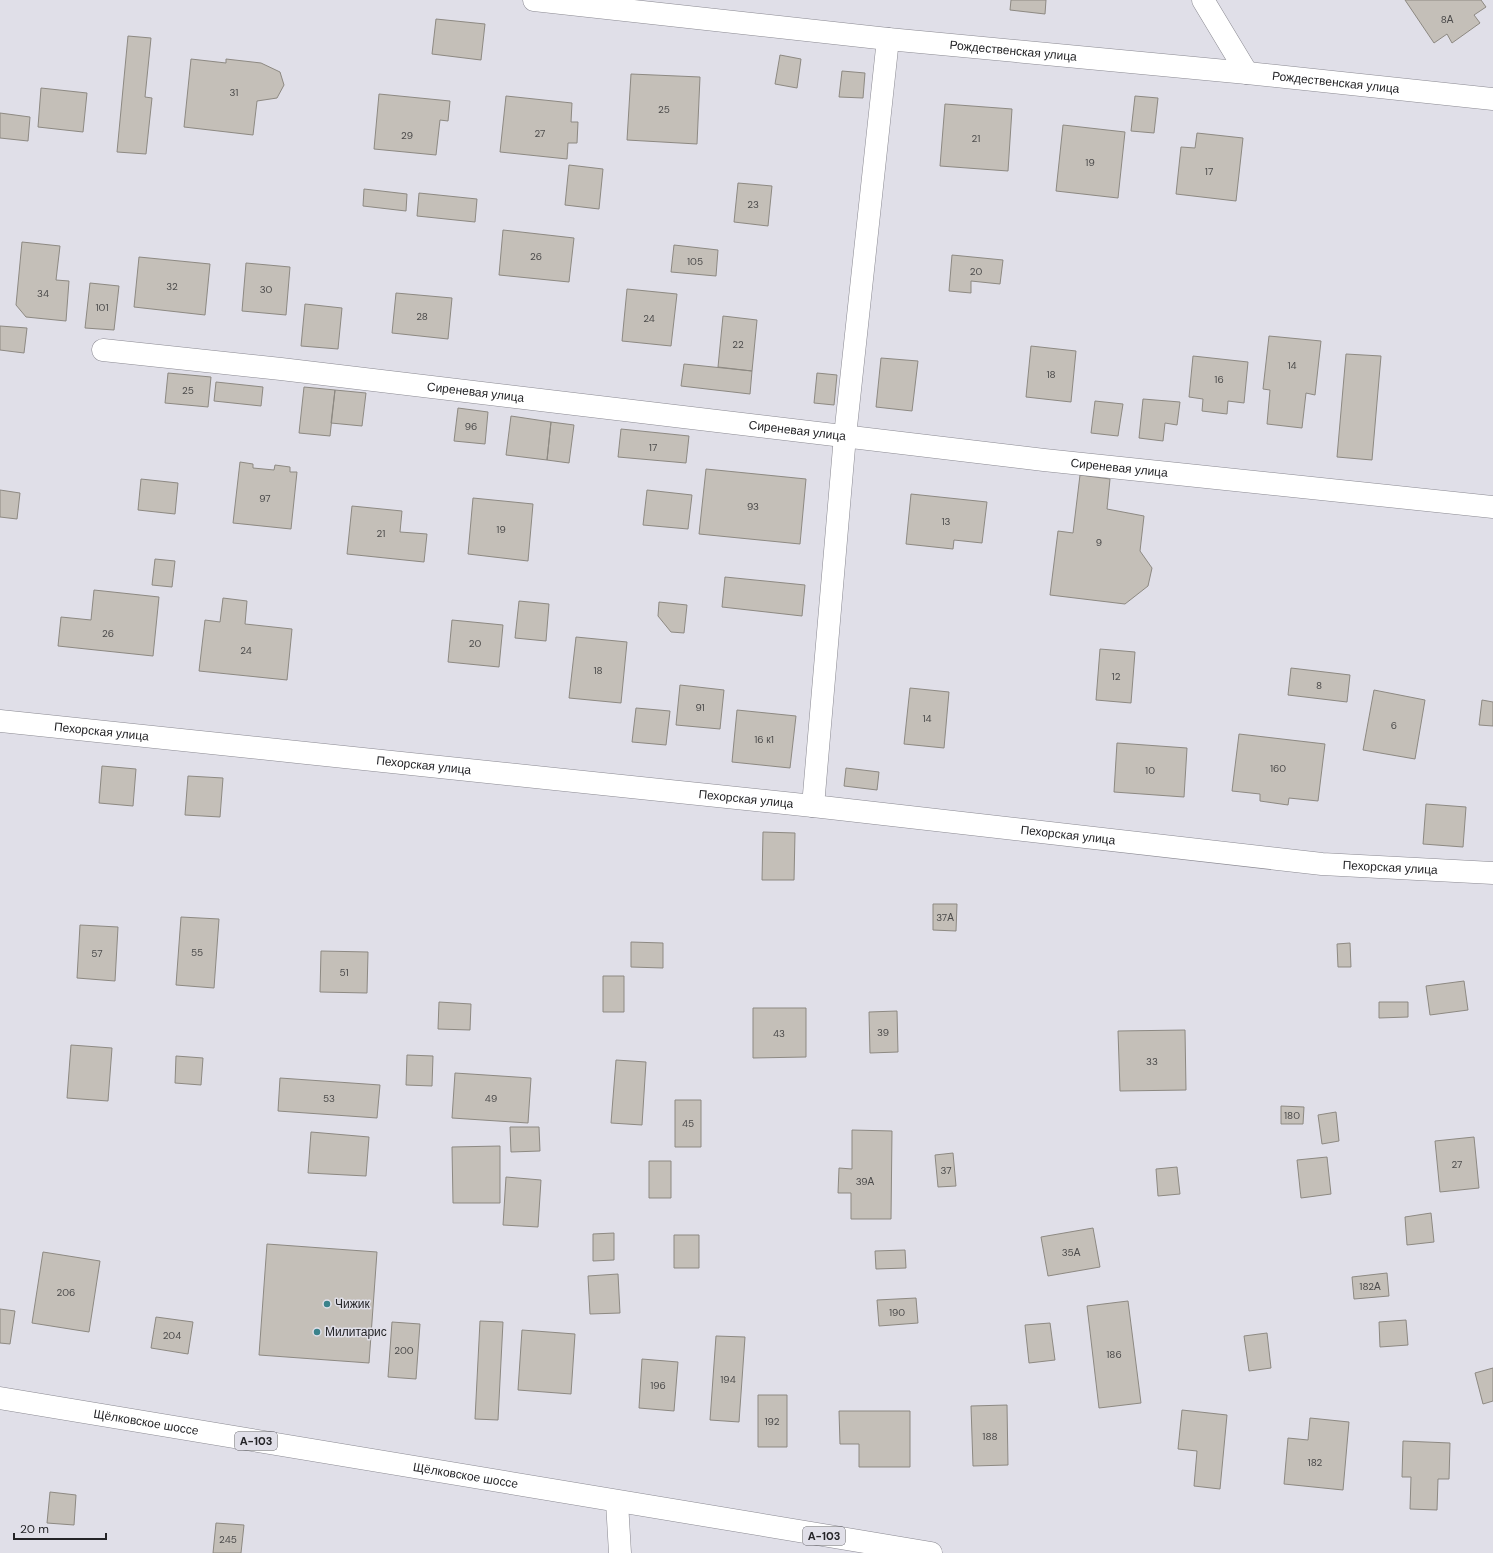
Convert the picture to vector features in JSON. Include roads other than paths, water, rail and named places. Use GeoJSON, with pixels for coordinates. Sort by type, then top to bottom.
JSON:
{"type":"FeatureCollection","features":[{"type":"Feature","properties":{"kind":"street","name":"Рождественская улица"},"geometry":{"type":"LineString","coordinates":[[534,0],[888,39],[1493,98]]}},
{"type":"Feature","properties":{"kind":"street"},"geometry":{"type":"LineString","coordinates":[[1202,0],[1247,73]]}},
{"type":"Feature","properties":{"kind":"street"},"geometry":{"type":"LineString","coordinates":[[813,806],[845,436],[888,39]]}},
{"type":"Feature","properties":{"kind":"street","name":"Сиреневая улица"},"geometry":{"type":"LineString","coordinates":[[103,350],[289,370],[1044,460],[1493,507]]}},
{"type":"Feature","properties":{"kind":"street","name":"Пехорская улица"},"geometry":{"type":"LineString","coordinates":[[0,721],[813,806],[1322,864],[1493,873]]}},
{"type":"Feature","properties":{"kind":"street","name":"Щёлковское шоссе"},"geometry":{"type":"LineString","coordinates":[[0,1398],[617,1502],[931,1553]]}},
{"type":"Feature","properties":{"kind":"street"},"geometry":{"type":"LineString","coordinates":[[617,1502],[620,1553]]}},
{"type":"Feature","properties":{"kind":"place","name":"Чижик"},"geometry":{"type":"Point","coordinates":[327,1304]}},
{"type":"Feature","properties":{"kind":"place","name":"Милитарис"},"geometry":{"type":"Point","coordinates":[317,1332]}}]}
